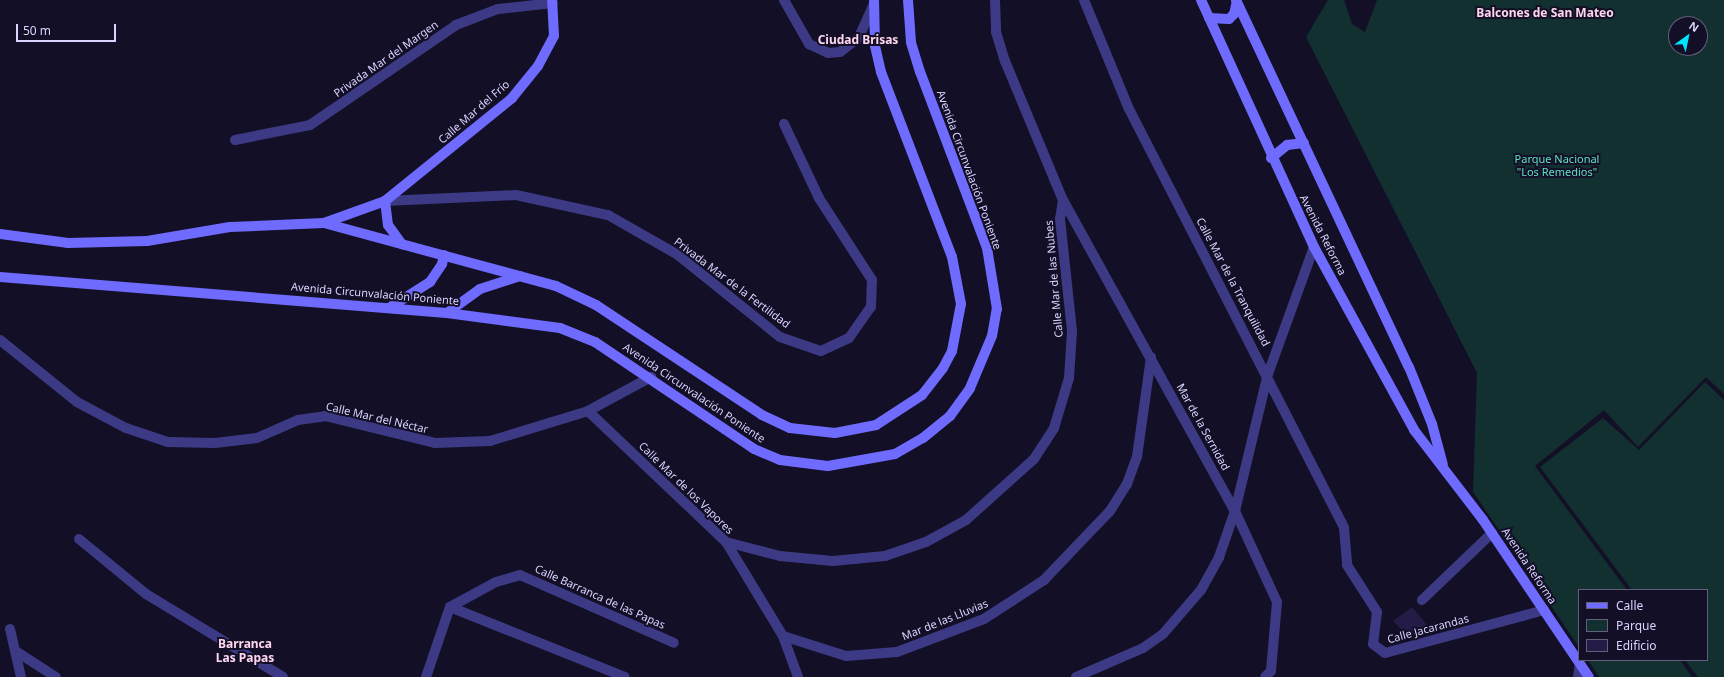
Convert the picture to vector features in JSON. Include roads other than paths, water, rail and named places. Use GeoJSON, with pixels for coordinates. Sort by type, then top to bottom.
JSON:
{"type":"FeatureCollection","features":[{"type":"Feature","properties":{"kind":"main road","name":"Avenida Circunvalación Poniente"},"geometry":{"type":"LineString","coordinates":[[0,277],[447,312],[560,328],[595,342],[651,378],[754,449],[780,460],[828,466],[895,454],[923,438],[950,416],[970,388],[992,336],[997,309],[993,277],[987,248],[920,72],[911,42],[908,0]]}},
{"type":"Feature","properties":{"kind":"main road","name":"Avenida Reforma"},"geometry":{"type":"LineString","coordinates":[[1201,0],[1271,158],[1314,247],[1414,430],[1492,533],[1578,660]]}},
{"type":"Feature","properties":{"kind":"main road","name":"Avenida Reforma"},"geometry":{"type":"LineString","coordinates":[[1236,0],[1409,367],[1432,424],[1445,470]]}},
{"type":"Feature","properties":{"kind":"main road"},"geometry":{"type":"LineString","coordinates":[[1209,18],[1222,21],[1229,19],[1234,14],[1236,0]]}},
{"type":"Feature","properties":{"kind":"main road","name":"Calle Mar del Frío"},"geometry":{"type":"LineString","coordinates":[[324,223],[385,201],[512,98],[538,66],[554,36],[553,1]]}},
{"type":"Feature","properties":{"kind":"main road","name":"Avenida Circunvalación Poniente"},"geometry":{"type":"LineString","coordinates":[[0,234],[68,243],[147,241],[230,227],[324,223],[444,254],[556,286],[596,305],[762,415],[790,428],[835,433],[876,425],[922,395],[952,351],[961,304],[959,283],[882,72],[875,46],[874,1]]}},
{"type":"Feature","properties":{"kind":"main road"},"geometry":{"type":"LineString","coordinates":[[1271,158],[1287,145],[1304,143]]}},
{"type":"Feature","properties":{"kind":"main road"},"geometry":{"type":"LineString","coordinates":[[385,201],[388,225],[402,244]]}},
{"type":"Feature","properties":{"kind":"main road"},"geometry":{"type":"LineString","coordinates":[[388,308],[430,282],[442,264],[444,254]]}},
{"type":"Feature","properties":{"kind":"main road"},"geometry":{"type":"LineString","coordinates":[[447,312],[480,289],[520,276]]}},
{"type":"Feature","properties":{"kind":"main road","name":"Avenida Reforma"},"geometry":{"type":"LineString","coordinates":[[1580,663],[1589,677]]}},
{"type":"Feature","properties":{"kind":"street"},"geometry":{"type":"LineString","coordinates":[[784,0],[809,44],[828,53],[840,52],[859,37],[874,1]]}},
{"type":"Feature","properties":{"kind":"street"},"geometry":{"type":"LineString","coordinates":[[995,0],[996,32],[1004,61],[1063,200]]}},
{"type":"Feature","properties":{"kind":"street","name":"Calle Mar de la Tranquilidad"},"geometry":{"type":"LineString","coordinates":[[1084,0],[1128,107],[1268,374],[1344,528],[1345,552],[1351,576]]}},
{"type":"Feature","properties":{"kind":"street","name":"Privada Mar del Margen"},"geometry":{"type":"LineString","coordinates":[[235,140],[310,124],[456,25],[498,9],[553,1]]}},
{"type":"Feature","properties":{"kind":"street","name":"Privada Mar de la Fertilidad"},"geometry":{"type":"LineString","coordinates":[[385,201],[516,195],[608,215],[678,255],[780,337],[821,351],[849,338],[871,307],[872,280],[819,198],[784,124]]}},
{"type":"Feature","properties":{"kind":"street","name":"Mar de la Sernidad"},"geometry":{"type":"LineString","coordinates":[[1063,200],[1235,511],[1277,602],[1271,671],[1265,677]]}},
{"type":"Feature","properties":{"kind":"street","name":"Calle Mar de las Nubes"},"geometry":{"type":"LineString","coordinates":[[726,542],[780,556],[832,561],[885,556],[926,542],[966,520],[1034,459],[1054,428],[1068,378],[1072,331],[1060,219],[1063,200]]}},
{"type":"Feature","properties":{"kind":"street"},"geometry":{"type":"LineString","coordinates":[[1076,677],[1143,648],[1183,614],[1201,590],[1219,557],[1235,511],[1268,374],[1314,247]]}},
{"type":"Feature","properties":{"kind":"street","name":"Calle Mar del Néctar"},"geometry":{"type":"LineString","coordinates":[[0,340],[77,402],[126,428],[168,442],[215,444],[257,438],[298,420],[325,416],[435,443],[490,441],[588,411],[651,378]]}},
{"type":"Feature","properties":{"kind":"street","name":"Mar de las Lluvias"},"geometry":{"type":"LineString","coordinates":[[783,636],[846,656],[897,652],[984,619],[1044,580],[1101,522],[1127,484],[1137,457],[1151,357]]}},
{"type":"Feature","properties":{"kind":"street","name":"Calle Mar de los Vapores"},"geometry":{"type":"LineString","coordinates":[[588,411],[726,542],[783,636],[798,677]]}},
{"type":"Feature","properties":{"kind":"street"},"geometry":{"type":"LineString","coordinates":[[1422,600],[1492,533]]}},
{"type":"Feature","properties":{"kind":"street"},"geometry":{"type":"LineString","coordinates":[[79,539],[146,594],[283,677]]}},
{"type":"Feature","properties":{"kind":"street","name":"Calle Barranca de las Papas"},"geometry":{"type":"LineString","coordinates":[[450,607],[496,582],[520,576],[674,643]]}},
{"type":"Feature","properties":{"kind":"street","name":"Calle Jacarandas"},"geometry":{"type":"LineString","coordinates":[[1351,576],[1377,612],[1372,644],[1385,653],[1544,610]]}},
{"type":"Feature","properties":{"kind":"street"},"geometry":{"type":"LineString","coordinates":[[426,677],[450,607],[625,677]]}},
{"type":"Feature","properties":{"kind":"street"},"geometry":{"type":"LineString","coordinates":[[10,629],[17,652],[21,677]]}},
{"type":"Feature","properties":{"kind":"street"},"geometry":{"type":"LineString","coordinates":[[17,652],[56,677]]}},
{"type":"Feature","properties":{"kind":"street"},"geometry":{"type":"LineString","coordinates":[[1578,677],[1580,663]]}},
{"type":"Feature","properties":{"kind":"district","name":"Balcones de San Mateo"},"geometry":{"type":"Point","coordinates":[1545,13]}},
{"type":"Feature","properties":{"kind":"district","name":"Ciudad Brisas"},"geometry":{"type":"Point","coordinates":[858,40]}},
{"type":"Feature","properties":{"kind":"district","name":"Barranca Las Papas"},"geometry":{"type":"Point","coordinates":[245,651]}},
{"type":"Feature","properties":{"kind":"park label","name":"Parque Nacional \"Los Remedios\""},"geometry":{"type":"Point","coordinates":[1557,166]}}]}
